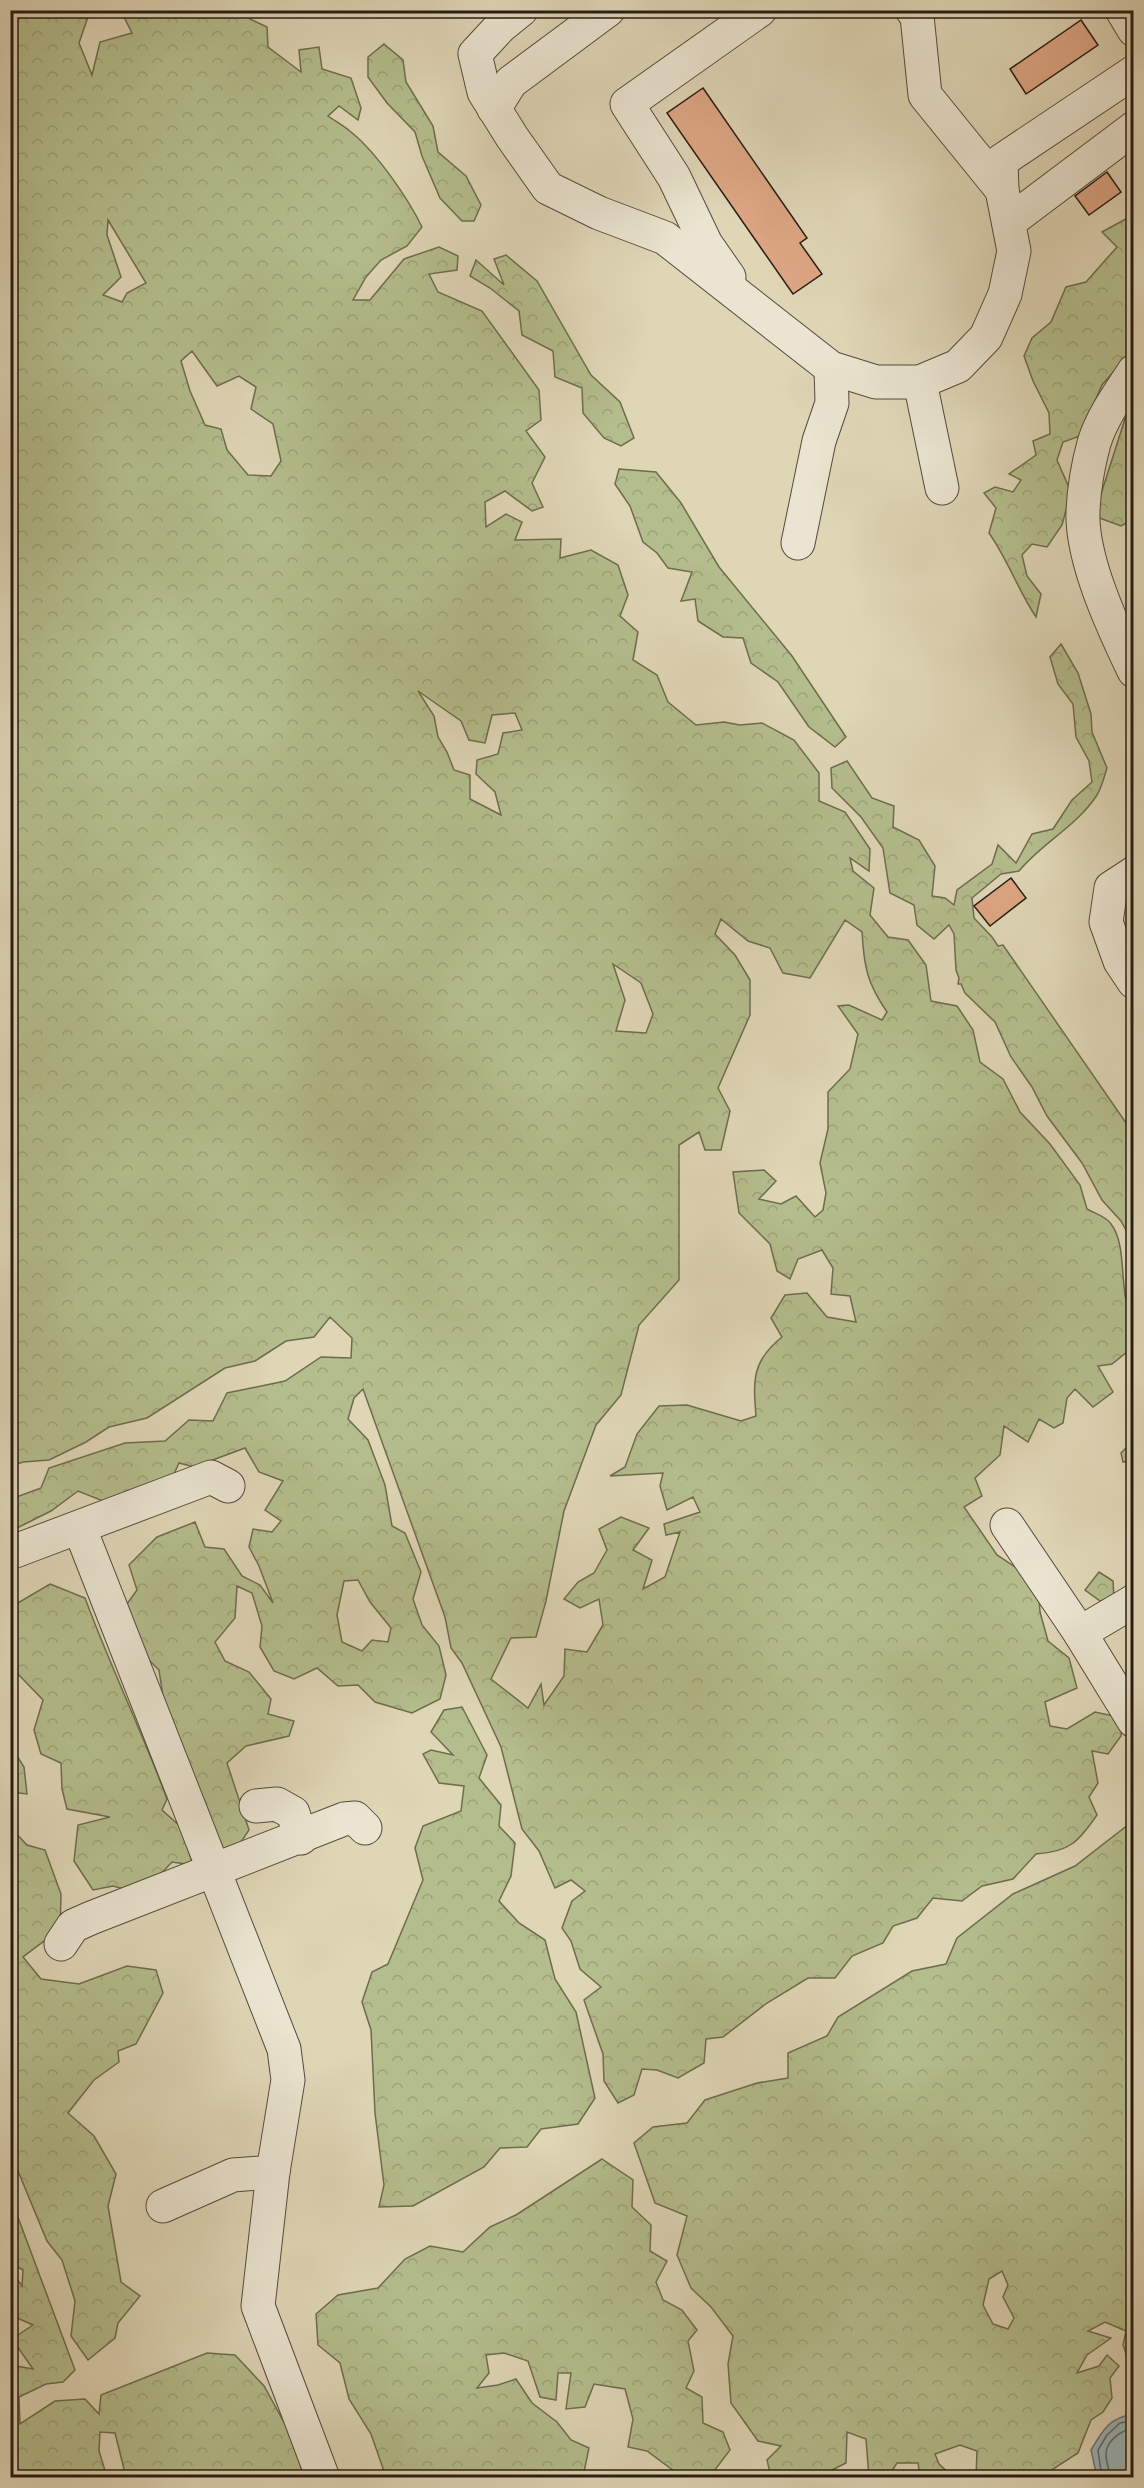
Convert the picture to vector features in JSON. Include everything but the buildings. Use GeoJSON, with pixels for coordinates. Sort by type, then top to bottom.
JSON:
{"type":"FeatureCollection","features":[{"type":"Feature","properties":{"kind":"street"},"geometry":{"type":"LineString","coordinates":[[521,10],[500,27],[475,54],[484,92],[548,188],[599,213],[665,238],[831,368],[876,382],[920,382],[958,366],[986,337],[1005,294],[1014,251],[1002,190],[1001,161],[1134,72]]}},
{"type":"Feature","properties":{"kind":"street"},"geometry":{"type":"LineString","coordinates":[[494,109],[511,82],[608,10]]}},
{"type":"Feature","properties":{"kind":"street"},"geometry":{"type":"LineString","coordinates":[[745,299],[706,244],[674,177],[627,104],[760,10]]}},
{"type":"Feature","properties":{"kind":"street"},"geometry":{"type":"LineString","coordinates":[[912,10],[917,16],[925,94],[954,134],[1002,190]]}},
{"type":"Feature","properties":{"kind":"street"},"geometry":{"type":"LineString","coordinates":[[1122,10],[1134,30]]}},
{"type":"Feature","properties":{"kind":"street"},"geometry":{"type":"LineString","coordinates":[[1009,222],[1134,128]]}},
{"type":"Feature","properties":{"kind":"street"},"geometry":{"type":"LineString","coordinates":[[798,543],[819,441],[832,403],[831,368]]}},
{"type":"Feature","properties":{"kind":"street"},"geometry":{"type":"LineString","coordinates":[[1134,371],[1112,405],[1095,442],[1086,478],[1083,513],[1088,549],[1108,614],[1134,671]]}},
{"type":"Feature","properties":{"kind":"street"},"geometry":{"type":"LineString","coordinates":[[920,382],[931,426],[942,488]]}},
{"type":"Feature","properties":{"kind":"street"},"geometry":{"type":"LineString","coordinates":[[1134,873],[1111,888],[1106,922],[1120,961],[1134,982]]}},
{"type":"Feature","properties":{"kind":"street"},"geometry":{"type":"LineString","coordinates":[[10,1553],[80,1529],[211,1477],[228,1486]]}},
{"type":"Feature","properties":{"kind":"street"},"geometry":{"type":"LineString","coordinates":[[1007,1525],[1080,1633],[1134,1721]]}},
{"type":"Feature","properties":{"kind":"street"},"geometry":{"type":"LineString","coordinates":[[80,1529],[212,1871],[284,2049],[288,2080],[273,2172],[258,2306],[323,2478]]}},
{"type":"Feature","properties":{"kind":"street"},"geometry":{"type":"LineString","coordinates":[[1080,1633],[1134,1601]]}},
{"type":"Feature","properties":{"kind":"street"},"geometry":{"type":"LineString","coordinates":[[256,1806],[277,1804],[293,1813],[301,1838]]}},
{"type":"Feature","properties":{"kind":"street"},"geometry":{"type":"LineString","coordinates":[[61,1944],[73,1926],[301,1838],[344,1819],[355,1818],[365,1828]]}},
{"type":"Feature","properties":{"kind":"street"},"geometry":{"type":"LineString","coordinates":[[163,2206],[233,2175],[273,2172]]}},
{"type":"Feature","properties":{"kind":"green space"},"geometry":{"type":"Polygon","coordinates":[[[11,11],[90,11],[79,43],[92,75],[100,42],[132,33],[121,11],[250,11],[250,19],[267,27],[268,47],[301,72],[299,50],[319,47],[322,69],[351,78],[361,108],[358,120],[339,106],[328,116],[351,132],[371,151],[400,189],[422,227],[407,246],[381,260],[366,277],[353,300],[370,300],[404,259],[439,247],[458,256],[457,270],[429,274],[438,292],[482,311],[539,390],[541,420],[526,431],[545,457],[532,483],[543,507],[532,511],[505,491],[485,502],[486,527],[506,514],[522,522],[515,540],[561,539],[560,558],[591,550],[618,565],[628,595],[620,616],[638,632],[633,660],[657,675],[668,702],[696,725],[724,722],[740,725],[762,723],[794,740],[819,773],[819,801],[845,812],[870,849],[869,871],[850,858],[853,871],[874,888],[870,915],[888,937],[908,940],[926,965],[931,1001],[957,1006],[973,1030],[980,1062],[1003,1079],[1020,1112],[1050,1144],[1080,1185],[1087,1209],[1107,1219],[1111,1224],[1120,1245],[1125,1297],[1133,1317],[1133,1371],[1127,1352],[1112,1364],[1098,1366],[1113,1392],[1093,1407],[1075,1389],[1067,1398],[1063,1423],[1054,1428],[1039,1419],[1028,1442],[1004,1426],[1000,1455],[975,1478],[982,1496],[964,1507],[997,1555],[1038,1582],[1040,1612],[1048,1641],[1069,1658],[1077,1688],[1045,1702],[1050,1726],[1067,1729],[1095,1712],[1123,1718],[1121,1736],[1108,1754],[1092,1751],[1098,1783],[1089,1797],[1097,1815],[1073,1844],[1057,1851],[1036,1854],[1013,1879],[982,1886],[962,1901],[933,1898],[917,1918],[893,1926],[883,1943],[852,1956],[835,1978],[808,1978],[767,2003],[723,2037],[706,2039],[704,2063],[678,2078],[657,2070],[642,2069],[634,2095],[618,2103],[604,2081],[603,2054],[584,2000],[601,1987],[580,1969],[571,1941],[562,1928],[572,1901],[585,1891],[571,1880],[555,1888],[539,1851],[522,1829],[501,1747],[462,1663],[451,1648],[445,1617],[363,1389],[354,1398],[348,1419],[368,1440],[385,1485],[392,1526],[405,1533],[421,1572],[413,1599],[422,1625],[439,1646],[446,1675],[440,1699],[412,1713],[375,1702],[358,1685],[338,1686],[317,1668],[294,1679],[274,1671],[260,1647],[262,1626],[252,1593],[237,1586],[235,1618],[215,1642],[225,1661],[249,1672],[271,1699],[268,1714],[294,1721],[289,1736],[246,1746],[227,1763],[249,1830],[233,1854],[214,1848],[170,1744],[159,1670],[140,1651],[124,1608],[137,1590],[129,1565],[157,1537],[195,1522],[205,1547],[224,1549],[242,1576],[260,1585],[273,1603],[249,1547],[253,1529],[272,1532],[281,1521],[265,1510],[283,1481],[259,1472],[245,1448],[194,1467],[179,1463],[174,1474],[108,1503],[78,1491],[51,1511],[11,1531],[11,1499],[41,1488],[49,1468],[125,1443],[165,1441],[189,1420],[213,1421],[227,1393],[285,1381],[321,1357],[351,1358],[352,1338],[330,1317],[314,1337],[286,1341],[255,1361],[225,1368],[147,1418],[109,1427],[86,1442],[49,1460],[23,1462],[11,1466],[11,11]],[[108,220],[107,235],[121,277],[103,295],[122,302],[127,293],[146,283],[108,220]],[[192,351],[181,361],[190,391],[205,425],[221,429],[227,450],[248,475],[271,476],[281,461],[273,424],[251,409],[256,387],[239,376],[217,386],[192,351]],[[418,691],[434,716],[438,737],[454,770],[470,775],[470,799],[501,815],[495,792],[476,774],[477,760],[498,754],[503,733],[522,730],[515,713],[492,715],[485,743],[469,740],[461,721],[418,691]],[[721,919],[715,934],[735,955],[750,980],[750,1015],[718,1088],[730,1111],[721,1150],[705,1150],[699,1132],[679,1145],[679,1280],[639,1325],[621,1395],[596,1425],[564,1511],[546,1601],[536,1637],[511,1638],[491,1679],[528,1708],[541,1684],[544,1705],[564,1676],[565,1649],[587,1652],[603,1625],[599,1599],[580,1608],[564,1599],[578,1582],[594,1573],[607,1550],[599,1529],[621,1517],[649,1528],[633,1550],[652,1560],[643,1589],[665,1577],[680,1532],[666,1535],[664,1524],[700,1512],[693,1497],[667,1510],[660,1486],[663,1473],[610,1476],[625,1467],[637,1434],[659,1406],[687,1405],[741,1421],[756,1416],[757,1372],[765,1354],[782,1337],[771,1318],[785,1295],[807,1293],[827,1317],[856,1322],[850,1296],[831,1294],[833,1268],[822,1250],[798,1259],[790,1279],[777,1271],[770,1244],[739,1213],[733,1172],[764,1170],[776,1181],[759,1199],[781,1204],[796,1196],[815,1217],[823,1210],[826,1193],[820,1163],[828,1129],[828,1092],[850,1069],[858,1034],[838,1006],[849,1005],[882,1020],[887,1012],[868,974],[862,932],[845,920],[810,978],[783,973],[770,948],[748,941],[721,919]],[[613,964],[625,1000],[616,1031],[646,1033],[653,1014],[641,983],[613,964]],[[358,1580],[344,1581],[337,1615],[342,1642],[362,1651],[372,1640],[388,1642],[391,1628],[370,1602],[358,1580]]]}},
{"type":"Feature","properties":{"kind":"green space"},"geometry":{"type":"Polygon","coordinates":[[[384,44],[403,60],[406,82],[433,126],[438,152],[466,176],[481,205],[474,221],[462,221],[440,198],[422,156],[415,132],[387,103],[368,77],[368,57],[384,44]]]}},
{"type":"Feature","properties":{"kind":"green space"},"geometry":{"type":"Polygon","coordinates":[[[1133,215],[1133,350],[1102,385],[1080,436],[1063,442],[1057,460],[1071,492],[1062,525],[1047,547],[1032,544],[1022,555],[1027,576],[1041,594],[1036,617],[989,533],[996,508],[984,493],[995,487],[1013,492],[1021,480],[1009,474],[1036,455],[1033,441],[1050,434],[1049,413],[1024,356],[1032,338],[1051,322],[1066,287],[1086,282],[1117,247],[1102,232],[1133,215]]]}},
{"type":"Feature","properties":{"kind":"green space"},"geometry":{"type":"Polygon","coordinates":[[[506,255],[537,281],[591,375],[620,402],[634,438],[621,446],[604,438],[583,413],[582,388],[555,377],[553,351],[522,335],[519,311],[490,288],[470,276],[476,260],[504,285],[494,259],[506,255]]]}},
{"type":"Feature","properties":{"kind":"green space"},"geometry":{"type":"Polygon","coordinates":[[[1133,398],[1133,519],[1121,526],[1094,516],[1124,422],[1127,401],[1133,398]]]}},
{"type":"Feature","properties":{"kind":"green space"},"geometry":{"type":"Polygon","coordinates":[[[619,469],[656,472],[681,503],[719,567],[792,656],[846,737],[835,747],[809,727],[778,682],[751,663],[743,638],[723,637],[698,621],[695,599],[681,601],[692,572],[668,568],[657,553],[643,542],[630,506],[615,484],[619,469]]]}},
{"type":"Feature","properties":{"kind":"green space"},"geometry":{"type":"Polygon","coordinates":[[[1061,644],[1078,673],[1091,714],[1092,732],[1107,768],[1103,782],[1097,795],[1080,816],[1019,871],[1001,874],[972,898],[974,918],[998,946],[1003,945],[1133,1133],[1133,1243],[1121,1221],[1102,1200],[1082,1163],[1047,1116],[1032,1087],[1011,1057],[995,1022],[965,993],[961,984],[958,984],[954,934],[949,925],[934,939],[917,925],[914,905],[890,893],[883,848],[861,817],[832,788],[831,768],[847,761],[872,798],[894,806],[893,827],[919,840],[935,866],[932,896],[945,898],[954,905],[957,890],[992,864],[998,845],[1016,863],[1032,834],[1053,829],[1072,800],[1092,782],[1089,761],[1076,737],[1073,704],[1058,684],[1050,657],[1061,644]]]}},
{"type":"Feature","properties":{"kind":"green space"},"geometry":{"type":"Polygon","coordinates":[[[1133,1441],[1133,1460],[1123,1462],[1121,1453],[1133,1441]]]}},
{"type":"Feature","properties":{"kind":"green space"},"geometry":{"type":"Polygon","coordinates":[[[1099,1572],[1113,1581],[1114,1598],[1100,1601],[1085,1590],[1099,1572]]]}},
{"type":"Feature","properties":{"kind":"green space"},"geometry":{"type":"Polygon","coordinates":[[[50,1584],[85,1598],[167,1799],[162,1810],[181,1827],[193,1865],[172,1862],[138,1893],[113,1886],[93,1890],[74,1861],[78,1825],[110,1817],[67,1809],[62,1789],[61,1763],[41,1754],[34,1730],[43,1700],[18,1674],[11,1662],[11,1607],[50,1584]]]}},
{"type":"Feature","properties":{"kind":"green space"},"geometry":{"type":"Polygon","coordinates":[[[462,1707],[487,1755],[479,1778],[501,1805],[499,1826],[515,1843],[511,1876],[499,1901],[519,1923],[545,1940],[555,1979],[576,2012],[595,2098],[578,2124],[541,2129],[527,2147],[500,2148],[484,2167],[413,2206],[379,2207],[384,2185],[375,2113],[371,2030],[362,2002],[372,1972],[388,1964],[423,1880],[415,1848],[423,1826],[461,1811],[464,1786],[439,1783],[423,1754],[431,1750],[453,1755],[431,1732],[444,1710],[462,1707]]]}},
{"type":"Feature","properties":{"kind":"green space"},"geometry":{"type":"Polygon","coordinates":[[[10,1745],[24,1767],[27,1794],[11,1792],[10,1745]]]}},
{"type":"Feature","properties":{"kind":"green space"},"geometry":{"type":"Polygon","coordinates":[[[1133,1821],[1133,2362],[1130,2365],[1123,2345],[1126,2331],[1105,2322],[1088,2331],[1111,2338],[1087,2355],[1077,2373],[1099,2366],[1107,2355],[1119,2366],[1110,2378],[1112,2398],[1103,2412],[1091,2420],[1078,2453],[1053,2469],[1046,2477],[1024,2470],[1023,2477],[976,2477],[977,2451],[960,2445],[935,2454],[939,2464],[953,2477],[920,2477],[918,2463],[897,2463],[888,2477],[869,2477],[866,2439],[847,2432],[846,2463],[832,2470],[839,2477],[771,2477],[767,2460],[781,2446],[758,2441],[731,2403],[728,2364],[733,2336],[711,2307],[691,2288],[677,2255],[687,2216],[655,2203],[634,2143],[653,2127],[687,2123],[705,2100],[757,2083],[788,2078],[788,2053],[827,2036],[838,2017],[912,1971],[946,1964],[957,1938],[1013,1894],[1075,1866],[1133,1821]],[[1002,2271],[989,2279],[983,2305],[993,2324],[1008,2329],[1014,2318],[1003,2297],[1008,2285],[1002,2271]]]}},
{"type":"Feature","properties":{"kind":"green space"},"geometry":{"type":"Polygon","coordinates":[[[10,1827],[27,1845],[45,1850],[61,1894],[60,1929],[23,1957],[41,1979],[79,1984],[127,1966],[156,1970],[163,1993],[136,2044],[118,2051],[119,2062],[94,2080],[68,2113],[94,2136],[116,2174],[108,2206],[121,2282],[140,2296],[118,2323],[115,2338],[88,2360],[71,2336],[75,2301],[62,2260],[47,2241],[18,2171],[11,2143],[10,1827]]]}},
{"type":"Feature","properties":{"kind":"green space"},"geometry":{"type":"Polygon","coordinates":[[[602,2159],[633,2180],[632,2207],[651,2225],[650,2251],[667,2261],[656,2282],[663,2300],[682,2310],[697,2330],[688,2341],[694,2371],[686,2388],[702,2397],[703,2423],[723,2432],[730,2450],[714,2471],[678,2474],[647,2451],[628,2447],[633,2419],[625,2389],[594,2384],[585,2407],[566,2409],[571,2373],[558,2373],[556,2400],[540,2397],[528,2361],[504,2353],[486,2355],[489,2373],[477,2388],[516,2379],[532,2403],[557,2422],[571,2440],[589,2448],[584,2472],[578,2478],[386,2477],[371,2434],[349,2399],[340,2363],[318,2345],[316,2314],[338,2295],[378,2288],[405,2259],[430,2246],[463,2252],[490,2227],[516,2215],[602,2159]]]}},
{"type":"Feature","properties":{"kind":"green space"},"geometry":{"type":"Polygon","coordinates":[[[10,2196],[75,2370],[63,2382],[46,2384],[19,2397],[20,2424],[55,2401],[85,2399],[99,2414],[101,2395],[207,2353],[235,2355],[264,2386],[291,2435],[304,2477],[126,2477],[115,2433],[100,2432],[99,2451],[107,2477],[11,2477],[11,2365],[33,2369],[12,2339],[33,2325],[15,2317],[11,2327],[11,2276],[14,2275],[22,2286],[23,2270],[11,2263],[10,2196]]]}},
{"type":"Feature","properties":{"kind":"water"},"geometry":{"type":"Polygon","coordinates":[[[1133,2414],[1133,2477],[1097,2477],[1091,2450],[1099,2436],[1118,2418],[1133,2414]]]}}]}
